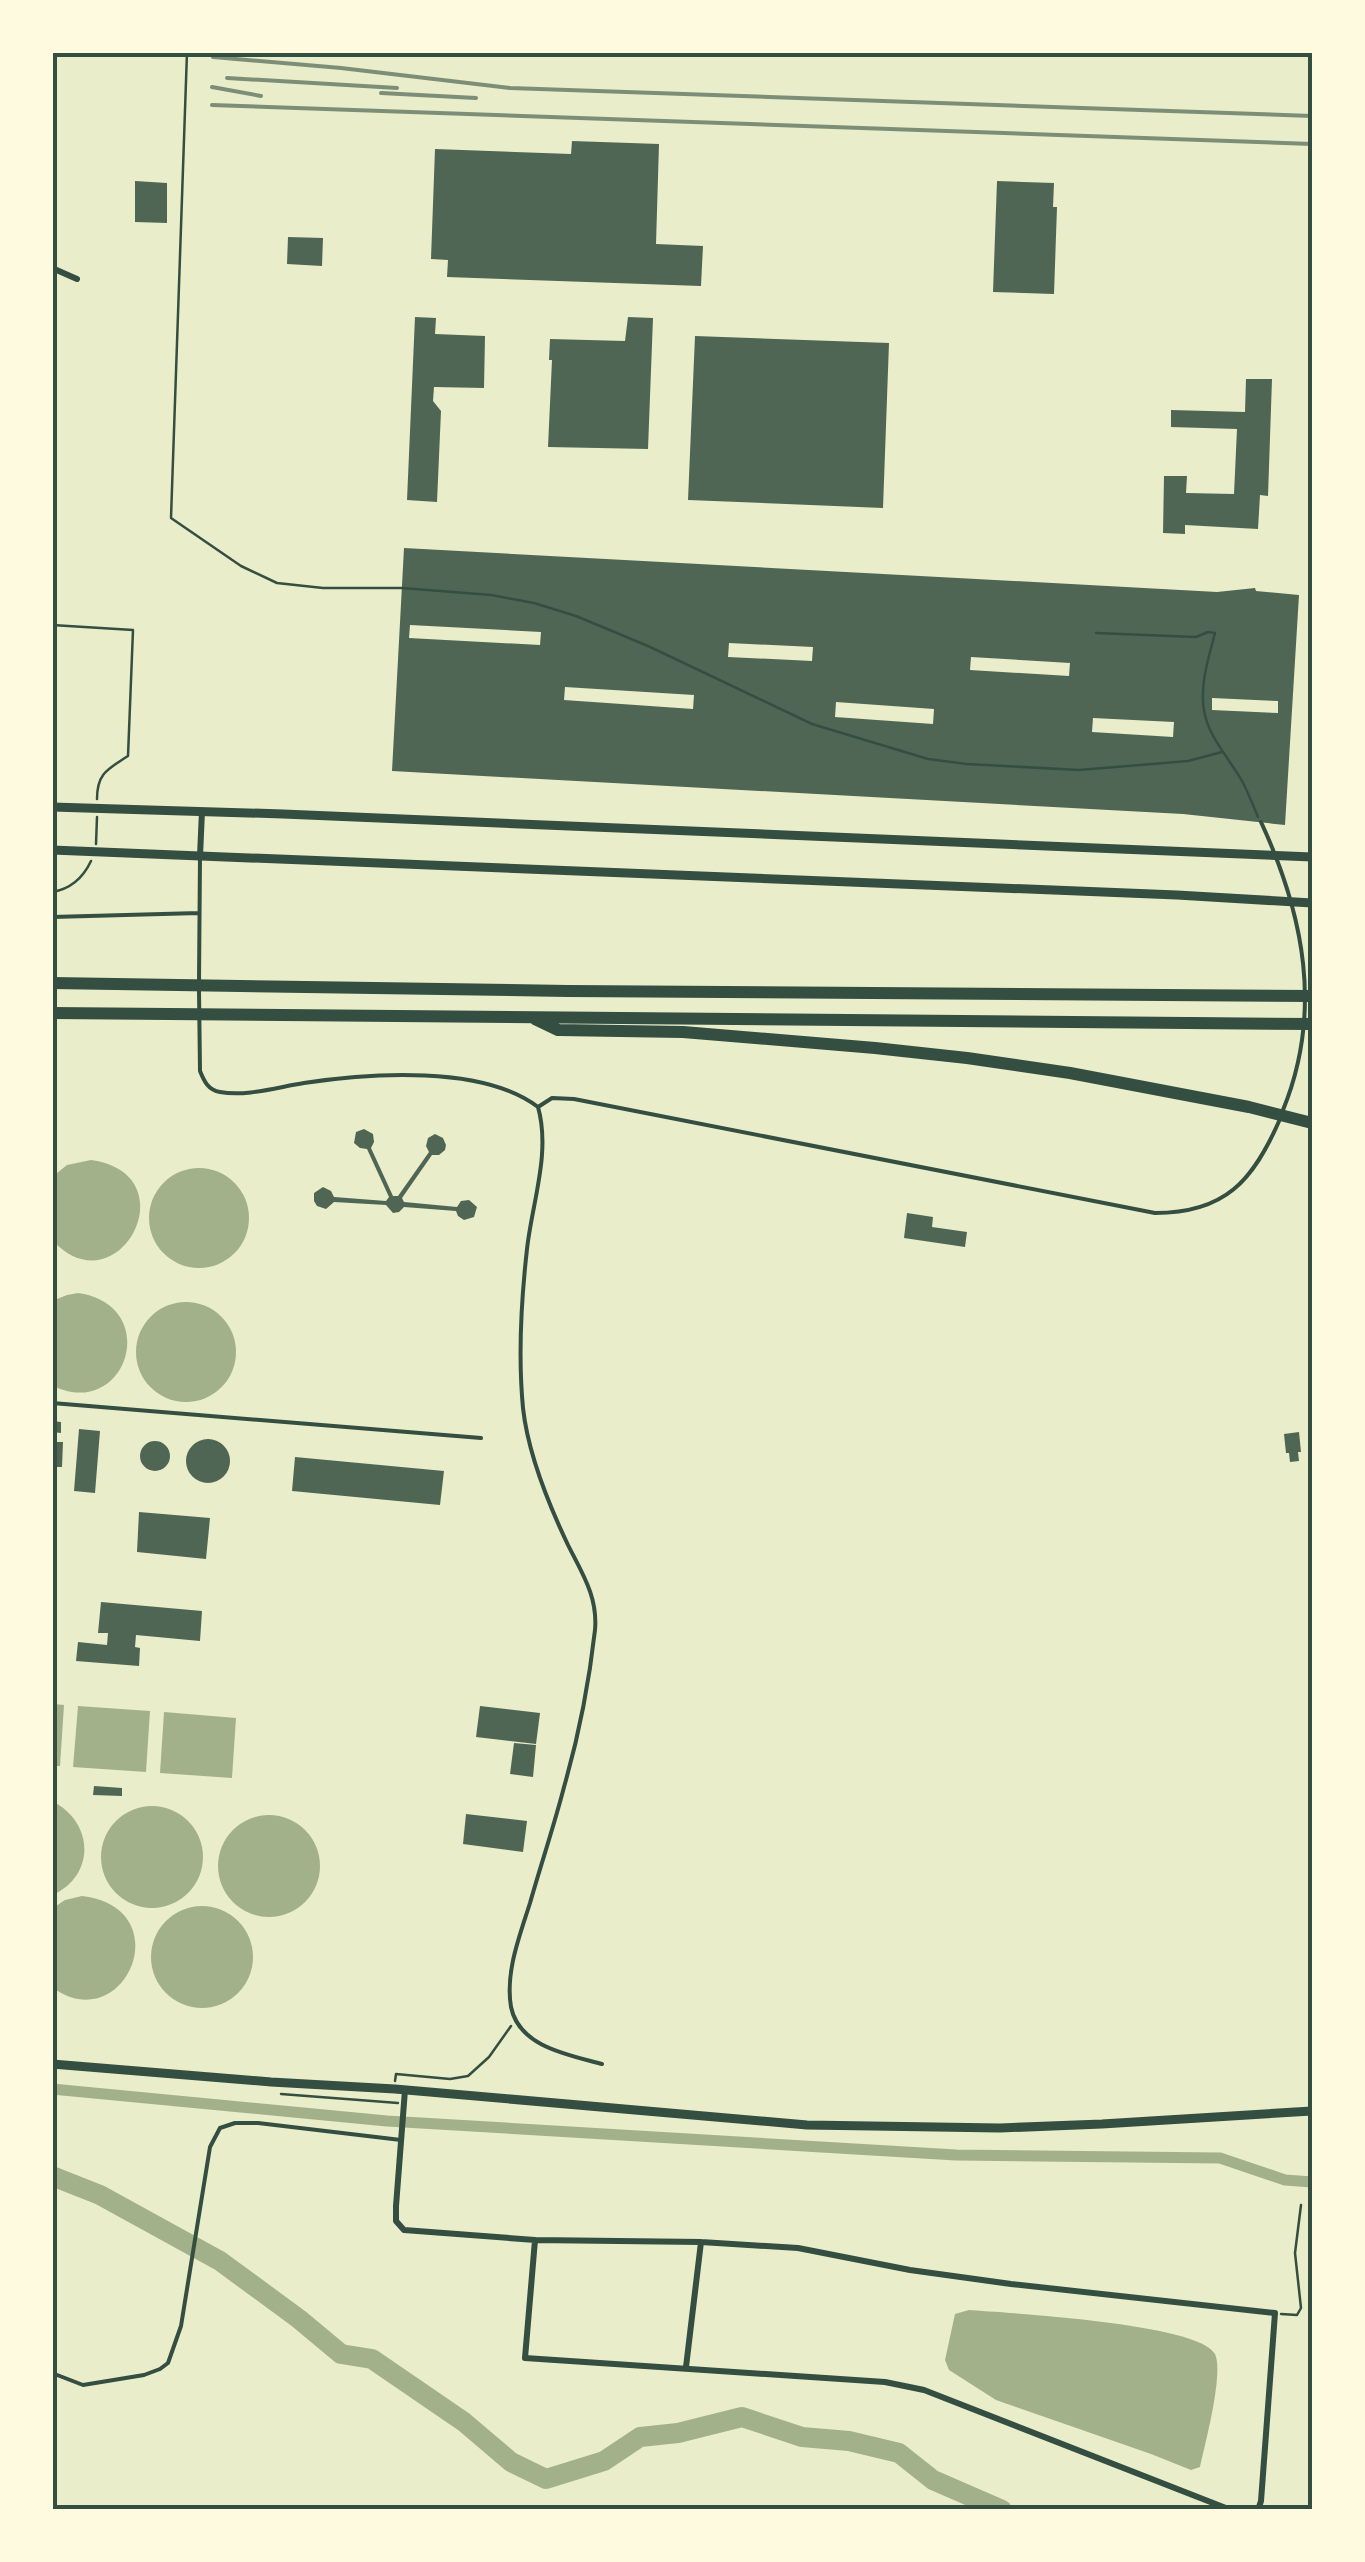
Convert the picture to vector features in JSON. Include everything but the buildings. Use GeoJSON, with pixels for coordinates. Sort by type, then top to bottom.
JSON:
{"type":"FeatureCollection","features":[{"type":"Feature","properties":{"kind":"highway"},"geometry":{"type":"LineString","coordinates":[[52,983],[1312,996]]}},
{"type":"Feature","properties":{"kind":"highway"},"geometry":{"type":"LineString","coordinates":[[52,1013],[1312,1024]]}},
{"type":"Feature","properties":{"kind":"highway"},"geometry":{"type":"LineString","coordinates":[[530,1016],[558,1030],[698,1034],[967,1058],[1070,1073],[1250,1107],[1312,1123]]}},
{"type":"Feature","properties":{"kind":"street"},"geometry":{"type":"LineString","coordinates":[[52,268],[77,279]]}},
{"type":"Feature","properties":{"kind":"street"},"geometry":{"type":"LineString","coordinates":[[52,808],[1312,857]]}},
{"type":"Feature","properties":{"kind":"street"},"geometry":{"type":"LineString","coordinates":[[200,856],[202,811]]}},
{"type":"Feature","properties":{"kind":"street"},"geometry":{"type":"LineString","coordinates":[[58,850],[1178,894],[1312,903]]}},
{"type":"Feature","properties":{"kind":"street"},"geometry":{"type":"LineString","coordinates":[[52,2064],[806,2125],[1000,2128],[1312,2110]]}},
{"type":"Feature","properties":{"kind":"street"},"geometry":{"type":"LineString","coordinates":[[405,2090],[396,2206],[396,2221],[404,2230],[535,2240],[701,2242],[798,2248],[994,2282],[1274,2313],[1258,2510]]}},
{"type":"Feature","properties":{"kind":"street"},"geometry":{"type":"LineString","coordinates":[[535,2240],[525,2358],[885,2382],[924,2390],[1230,2510]]}},
{"type":"Feature","properties":{"kind":"street"},"geometry":{"type":"LineString","coordinates":[[686,2367],[701,2242]]}},
{"type":"Feature","properties":{"kind":"lane"},"geometry":{"type":"LineString","coordinates":[[538,1107],[552,1098],[574,1099],[1155,1213],[1198,1209],[1237,1187],[1260,1158],[1292,1088],[1299,1058],[1305,989],[1298,924],[1280,862],[1261,822]]}},
{"type":"Feature","properties":{"kind":"lane"},"geometry":{"type":"LineString","coordinates":[[200,856],[200,1071],[212,1090],[234,1093],[353,1075],[440,1076],[522,1095],[538,1107],[543,1145],[527,1247],[520,1336],[523,1411],[536,1466],[589,1584],[596,1623],[588,1693],[517,1946],[510,1980],[511,2005],[526,2034],[546,2047],[602,2064]]}},
{"type":"Feature","properties":{"kind":"lane"},"geometry":{"type":"LineString","coordinates":[[52,916],[199,914]]}},
{"type":"Feature","properties":{"kind":"lane"},"geometry":{"type":"LineString","coordinates":[[52,1403],[481,1438]]}},
{"type":"Feature","properties":{"kind":"lane"},"geometry":{"type":"LineString","coordinates":[[52,2372],[84,2384],[144,2375],[168,2363],[181,2326],[210,2148],[220,2128],[235,2123],[258,2123],[401,2140]]}},
{"type":"Feature","properties":{"kind":"path"},"geometry":{"type":"LineString","coordinates":[[187,52],[172,518],[241,566],[277,583],[323,588],[402,588],[491,595],[534,603],[648,646],[812,724],[928,759],[1079,770],[1188,761],[1222,752]]}},
{"type":"Feature","properties":{"kind":"path"},"geometry":{"type":"LineString","coordinates":[[52,625],[132,630],[128,756],[99,780],[95,845]]}},
{"type":"Feature","properties":{"kind":"path"},"geometry":{"type":"LineString","coordinates":[[1096,633],[1196,637],[1214,633],[1202,698],[1205,718],[1261,822]]}},
{"type":"Feature","properties":{"kind":"path"},"geometry":{"type":"LineString","coordinates":[[52,892],[78,881],[94,856]]}},
{"type":"Feature","properties":{"kind":"path"},"geometry":{"type":"LineString","coordinates":[[396,2074],[450,2079],[468,2076],[490,2057],[516,2021]]}},
{"type":"Feature","properties":{"kind":"path"},"geometry":{"type":"LineString","coordinates":[[1274,2313],[1297,2315],[1302,2308],[1295,2253],[1301,2205]]}},
{"type":"Feature","properties":{"kind":"shaded area"},"geometry":{"type":"Polygon","coordinates":[[[91,1160],[121,1170],[136,1188],[140,1210],[134,1232],[120,1249],[100,1259],[77,1258],[53,1241],[52,1177],[67,1165],[91,1160]]]}},
{"type":"Feature","properties":{"kind":"shaded area"},"geometry":{"type":"Polygon","coordinates":[[[199,1168],[218,1172],[234,1183],[245,1199],[249,1218],[245,1237],[234,1253],[218,1264],[199,1268],[180,1264],[164,1253],[153,1237],[149,1218],[153,1199],[164,1183],[180,1172],[199,1168]]]}},
{"type":"Feature","properties":{"kind":"shaded area"},"geometry":{"type":"Polygon","coordinates":[[[78,1293],[104,1302],[120,1318],[127,1337],[125,1357],[116,1375],[100,1388],[79,1393],[53,1386],[52,1301],[78,1293]]]}},
{"type":"Feature","properties":{"kind":"shaded area"},"geometry":{"type":"Polygon","coordinates":[[[186,1302],[205,1306],[221,1317],[232,1333],[236,1352],[232,1371],[221,1387],[205,1398],[186,1402],[167,1398],[151,1387],[140,1371],[136,1352],[140,1333],[151,1317],[167,1306],[186,1302]]]}},
{"type":"Feature","properties":{"kind":"shaded area"},"geometry":{"type":"Polygon","coordinates":[[[53,1704],[64,1705],[60,1766],[53,1766],[53,1704]]]}},
{"type":"Feature","properties":{"kind":"shaded area"},"geometry":{"type":"Polygon","coordinates":[[[78,1706],[150,1711],[146,1772],[73,1767],[78,1706]]]}},
{"type":"Feature","properties":{"kind":"shaded area"},"geometry":{"type":"Polygon","coordinates":[[[164,1712],[236,1718],[232,1778],[160,1773],[164,1712]]]}},
{"type":"Feature","properties":{"kind":"shaded area"},"geometry":{"type":"Polygon","coordinates":[[[52,1801],[76,1822],[84,1848],[77,1875],[53,1895],[52,1801]]]}},
{"type":"Feature","properties":{"kind":"shaded area"},"geometry":{"type":"Polygon","coordinates":[[[152,1806],[172,1810],[188,1821],[199,1837],[203,1857],[199,1877],[188,1893],[172,1904],[152,1908],[132,1904],[116,1893],[105,1877],[101,1857],[105,1837],[116,1821],[132,1810],[152,1806]]]}},
{"type":"Feature","properties":{"kind":"shaded area"},"geometry":{"type":"Polygon","coordinates":[[[269,1815],[289,1819],[305,1830],[316,1846],[320,1866],[316,1886],[305,1902],[289,1913],[269,1917],[249,1913],[233,1902],[222,1886],[218,1866],[222,1846],[233,1830],[249,1819],[269,1815]]]}},
{"type":"Feature","properties":{"kind":"shaded area"},"geometry":{"type":"Polygon","coordinates":[[[82,1896],[112,1905],[129,1923],[135,1944],[132,1966],[120,1984],[102,1997],[79,1999],[53,1988],[53,1908],[82,1896]]]}},
{"type":"Feature","properties":{"kind":"shaded area"},"geometry":{"type":"Polygon","coordinates":[[[202,1906],[222,1910],[238,1921],[249,1937],[253,1957],[249,1977],[238,1993],[222,2004],[202,2008],[182,2004],[166,1993],[155,1977],[151,1957],[155,1937],[166,1921],[182,1910],[202,1906]]]}},
{"type":"Feature","properties":{"kind":"shaded area"},"geometry":{"type":"Polygon","coordinates":[[[969,2310],[1140,2327],[1201,2343],[1215,2354],[1217,2376],[1200,2467],[1191,2470],[996,2400],[949,2370],[945,2360],[955,2314],[969,2310]]]}},
{"type":"Feature","properties":{"kind":"waterway"},"geometry":{"type":"LineString","coordinates":[[52,2089],[387,2121],[956,2155],[1220,2158],[1285,2180],[1312,2182]]}},
{"type":"Feature","properties":{"kind":"waterway"},"geometry":{"type":"LineString","coordinates":[[52,2176],[100,2195],[220,2261],[341,2354],[372,2359],[464,2422],[511,2462],[546,2479],[604,2461],[640,2437],[678,2433],[742,2417],[802,2437],[849,2441],[899,2453],[933,2480],[1002,2510]]}},
{"type":"Feature","properties":{"kind":"railway"},"geometry":{"type":"LineString","coordinates":[[213,57],[510,88],[1312,116]]}},
{"type":"Feature","properties":{"kind":"railway"},"geometry":{"type":"LineString","coordinates":[[227,78],[397,88]]}},
{"type":"Feature","properties":{"kind":"railway"},"geometry":{"type":"LineString","coordinates":[[212,87],[261,96]]}},
{"type":"Feature","properties":{"kind":"railway"},"geometry":{"type":"LineString","coordinates":[[381,93],[476,98]]}},
{"type":"Feature","properties":{"kind":"railway"},"geometry":{"type":"LineString","coordinates":[[212,105],[1312,144]]}}]}
